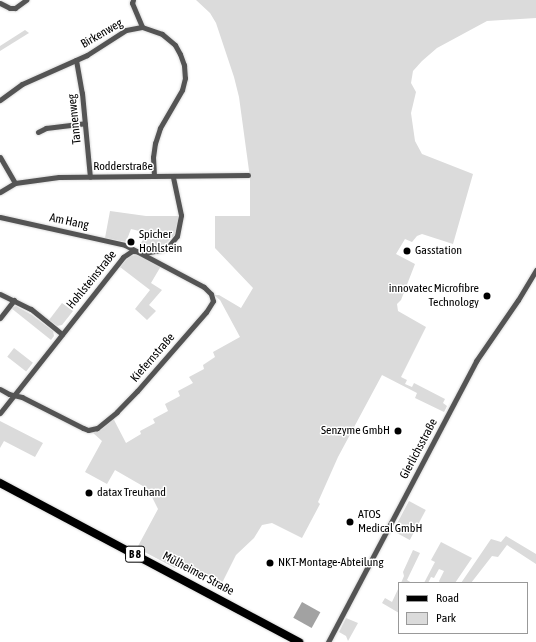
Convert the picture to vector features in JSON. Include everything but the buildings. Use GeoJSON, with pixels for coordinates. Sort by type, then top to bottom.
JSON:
{"type":"FeatureCollection","features":[{"type":"Feature","properties":{"kind":"main road","name":"Mülheimer Straße"},"geometry":{"type":"LineString","coordinates":[[0,483],[299,642]]}},
{"type":"Feature","properties":{"kind":"street"},"geometry":{"type":"LineString","coordinates":[[0,3],[10,8],[15,8],[26,0]]}},
{"type":"Feature","properties":{"kind":"street"},"geometry":{"type":"LineString","coordinates":[[133,0],[132,3],[142,27]]}},
{"type":"Feature","properties":{"kind":"street","name":"Birkenweg"},"geometry":{"type":"LineString","coordinates":[[0,100],[22,84],[93,52],[126,30],[142,27],[154,30],[168,38],[180,54],[185,71],[182,90],[160,128],[153,157],[154,176]]}},
{"type":"Feature","properties":{"kind":"street","name":"Tannenweg"},"geometry":{"type":"LineString","coordinates":[[76,60],[80,76],[90,177]]}},
{"type":"Feature","properties":{"kind":"street"},"geometry":{"type":"LineString","coordinates":[[38,132],[46,128],[85,123]]}},
{"type":"Feature","properties":{"kind":"street"},"geometry":{"type":"LineString","coordinates":[[0,157],[15,183]]}},
{"type":"Feature","properties":{"kind":"street","name":"Rodderstraße"},"geometry":{"type":"LineString","coordinates":[[0,192],[15,183],[59,177],[173,177],[248,175]]}},
{"type":"Feature","properties":{"kind":"street","name":"Hohlsteinstraße"},"geometry":{"type":"LineString","coordinates":[[0,413],[123,257],[132,251],[149,252],[162,250],[168,247],[177,236],[181,215],[173,177]]}},
{"type":"Feature","properties":{"kind":"street","name":"Am Hang"},"geometry":{"type":"LineString","coordinates":[[0,217],[125,245],[132,251]]}},
{"type":"Feature","properties":{"kind":"street","name":"Kiefernstraße"},"geometry":{"type":"LineString","coordinates":[[14,395],[22,397],[86,430],[97,428],[117,412],[137,392],[206,312],[213,299],[204,287],[147,256],[132,251]]}},
{"type":"Feature","properties":{"kind":"street","name":"Gierlichsstraße"},"geometry":{"type":"LineString","coordinates":[[328,642],[476,361],[518,300],[536,270]]}},
{"type":"Feature","properties":{"kind":"street"},"geometry":{"type":"LineString","coordinates":[[0,294],[31,309],[62,334]]}},
{"type":"Feature","properties":{"kind":"street"},"geometry":{"type":"LineString","coordinates":[[0,318],[14,300]]}},
{"type":"Feature","properties":{"kind":"street"},"geometry":{"type":"LineString","coordinates":[[0,389],[14,395]]}},
{"type":"Feature","properties":{"kind":"green space"},"geometry":{"type":"Polygon","coordinates":[[[196,0],[536,0],[536,18],[487,21],[437,48],[413,71],[411,83],[416,92],[411,113],[415,141],[422,154],[473,174],[453,244],[422,234],[417,236],[412,242],[405,239],[396,254],[415,264],[401,300],[397,304],[398,311],[426,327],[401,377],[407,380],[405,384],[412,387],[414,383],[445,399],[443,403],[447,406],[444,412],[415,398],[417,393],[382,375],[338,457],[318,502],[320,504],[302,538],[272,523],[262,525],[254,538],[236,555],[221,585],[182,565],[175,568],[137,548],[158,509],[148,489],[115,470],[107,484],[85,472],[102,441],[92,432],[101,429],[113,418],[126,443],[141,434],[140,431],[155,423],[153,419],[168,411],[165,404],[180,396],[178,391],[193,383],[189,377],[204,369],[203,365],[215,357],[213,352],[240,337],[220,300],[214,295],[219,295],[241,308],[253,288],[215,248],[215,216],[250,216],[250,178],[239,97],[234,77],[216,23],[210,13],[196,0]]]}},
{"type":"Feature","properties":{"kind":"green space"},"geometry":{"type":"Polygon","coordinates":[[[25,30],[29,33],[0,51],[0,46],[25,30]]]}},
{"type":"Feature","properties":{"kind":"green space"},"geometry":{"type":"Polygon","coordinates":[[[110,211],[146,216],[178,216],[178,225],[175,235],[163,246],[144,248],[138,247],[148,233],[131,229],[126,242],[105,238],[110,211]]]}},
{"type":"Feature","properties":{"kind":"green space"},"geometry":{"type":"Polygon","coordinates":[[[129,256],[142,256],[161,266],[151,283],[162,290],[149,305],[156,311],[147,320],[135,309],[150,290],[120,267],[129,256]]]}},
{"type":"Feature","properties":{"kind":"green space"},"geometry":{"type":"Polygon","coordinates":[[[62,303],[73,311],[62,325],[57,326],[49,320],[62,303]]]}},
{"type":"Feature","properties":{"kind":"green space"},"geometry":{"type":"Polygon","coordinates":[[[16,306],[32,315],[53,331],[54,336],[51,340],[11,308],[16,306]]]}},
{"type":"Feature","properties":{"kind":"green space"},"geometry":{"type":"Polygon","coordinates":[[[14,348],[33,363],[26,371],[7,357],[14,348]]]}},
{"type":"Feature","properties":{"kind":"green space"},"geometry":{"type":"Polygon","coordinates":[[[0,421],[43,443],[35,457],[4,441],[0,448],[0,421]]]}},
{"type":"Feature","properties":{"kind":"green space"},"geometry":{"type":"Polygon","coordinates":[[[409,501],[426,510],[410,540],[393,531],[409,501]]]}},
{"type":"Feature","properties":{"kind":"green space"},"geometry":{"type":"Polygon","coordinates":[[[506,536],[536,554],[536,564],[507,545],[498,557],[492,556],[472,582],[462,582],[491,539],[501,542],[506,536]]]}},
{"type":"Feature","properties":{"kind":"green space"},"geometry":{"type":"Polygon","coordinates":[[[441,542],[472,558],[456,582],[440,582],[444,571],[439,569],[434,578],[431,577],[428,582],[425,582],[435,562],[431,560],[441,542]]]}},
{"type":"Feature","properties":{"kind":"green space"},"geometry":{"type":"Polygon","coordinates":[[[413,550],[420,553],[407,580],[410,582],[401,582],[404,576],[403,572],[413,550]]]}},
{"type":"Feature","properties":{"kind":"green space"},"geometry":{"type":"Polygon","coordinates":[[[398,589],[398,612],[382,603],[385,598],[392,602],[398,589]]]}},
{"type":"Feature","properties":{"kind":"green space"},"geometry":{"type":"Polygon","coordinates":[[[346,618],[358,623],[348,641],[346,636],[339,632],[346,618]]]}},
{"type":"Feature","properties":{"kind":"shaded area"},"geometry":{"type":"Polygon","coordinates":[[[302,602],[320,612],[312,628],[293,618],[302,602]]]}},
{"type":"Feature","properties":{"kind":"place","name":"Spicher Hohlstein"},"geometry":{"type":"Point","coordinates":[131,242]}},
{"type":"Feature","properties":{"kind":"place","name":"Gasstation"},"geometry":{"type":"Point","coordinates":[407,251]}},
{"type":"Feature","properties":{"kind":"place","name":"innovatec Microfibre Technology"},"geometry":{"type":"Point","coordinates":[487,296]}},
{"type":"Feature","properties":{"kind":"place","name":"Senzyme GmbH"},"geometry":{"type":"Point","coordinates":[398,431]}},
{"type":"Feature","properties":{"kind":"place","name":"datax Treuhand"},"geometry":{"type":"Point","coordinates":[89,493]}},
{"type":"Feature","properties":{"kind":"place","name":"ATOS Medical GmbH"},"geometry":{"type":"Point","coordinates":[350,522]}},
{"type":"Feature","properties":{"kind":"place","name":"NKT-Montage-Abteilung"},"geometry":{"type":"Point","coordinates":[270,563]}}]}
